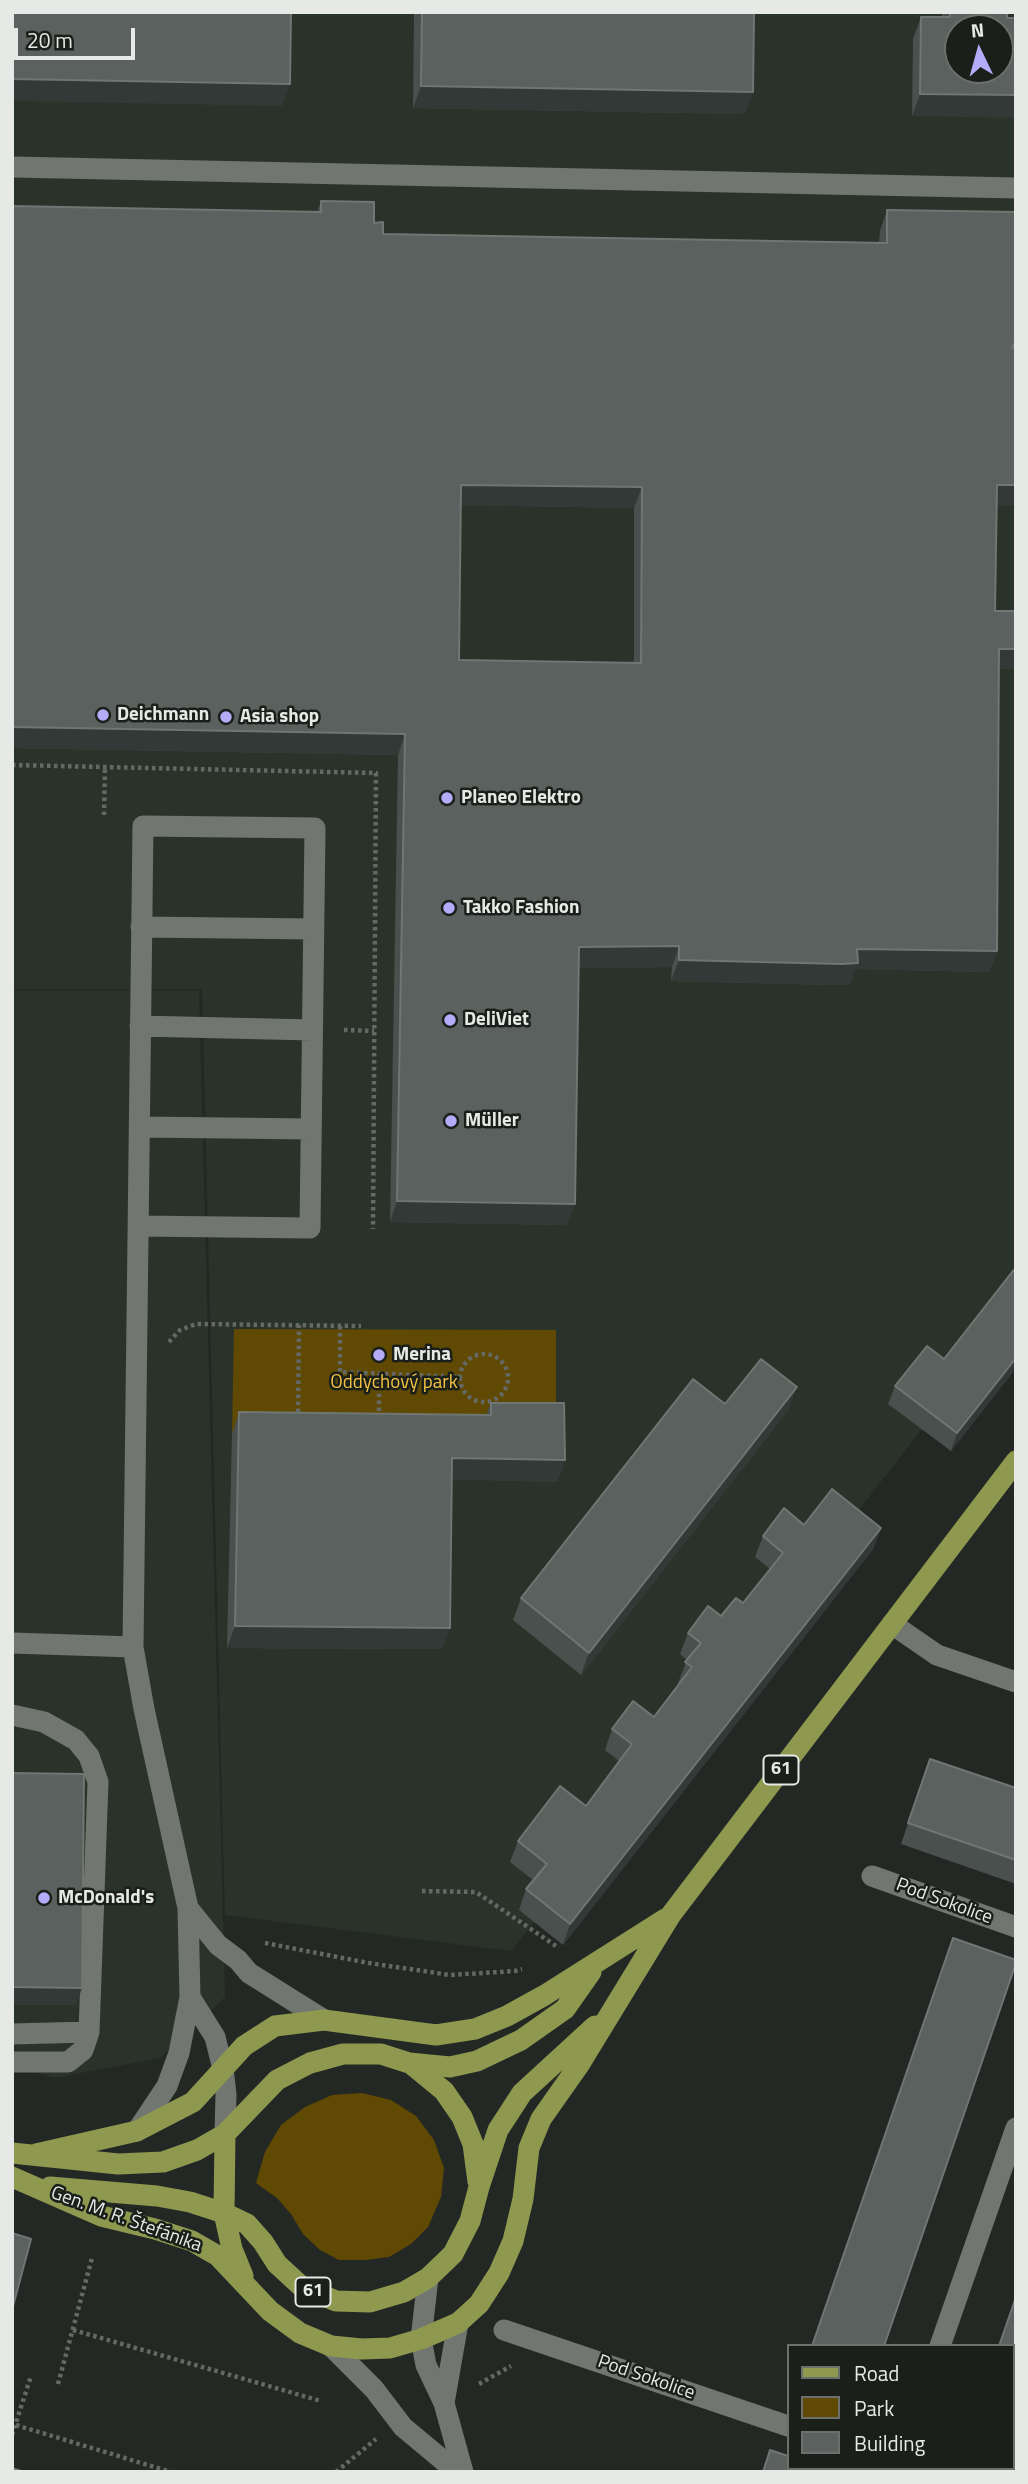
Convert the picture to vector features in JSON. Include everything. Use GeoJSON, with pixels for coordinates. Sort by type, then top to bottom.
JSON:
{"type":"FeatureCollection","features":[{"type":"Feature","properties":{"kind":"main road","name":"61"},"geometry":{"type":"LineString","coordinates":[[670,1916],[1016,1461]]}},
{"type":"Feature","properties":{"kind":"main road","name":"Gen. M. R. Štefánika"},"geometry":{"type":"LineString","coordinates":[[36,2154],[137,2131],[193,2102],[244,2046],[275,2026],[324,2020],[436,2035],[475,2029],[507,2016],[670,1916]]}},
{"type":"Feature","properties":{"kind":"main road","name":"Gen. M. R. Štefánika"},"geometry":{"type":"LineString","coordinates":[[12,2177],[101,2216],[192,2241],[218,2256],[270,2311],[293,2328],[331,2346],[390,2348],[421,2339],[457,2323],[479,2304],[499,2273],[513,2241],[523,2199],[529,2148],[541,2119],[579,2065],[670,1916]]}},
{"type":"Feature","properties":{"kind":"main road","name":"Gen. M. R. Štefánika"},"geometry":{"type":"LineString","coordinates":[[12,2153],[118,2164],[163,2162],[197,2150],[225,2134],[277,2080],[310,2063],[343,2054],[381,2054],[409,2063],[450,2067],[477,2061],[521,2040],[565,2009],[599,1962]]}},
{"type":"Feature","properties":{"kind":"main road","name":"Gen. M. R. Štefánika"},"geometry":{"type":"LineString","coordinates":[[34,2186],[157,2196],[190,2202],[225,2213],[247,2224],[277,2264],[302,2287],[336,2301],[370,2302],[404,2292],[428,2278],[453,2254],[470,2221],[498,2130],[522,2093],[614,2008]]}},
{"type":"Feature","properties":{"kind":"main road","name":"61"},"geometry":{"type":"LineString","coordinates":[[324,2020],[409,2063]]}},
{"type":"Feature","properties":{"kind":"main road","name":"Gen. M. R. Štefánika"},"geometry":{"type":"LineString","coordinates":[[409,2063],[444,2091],[462,2117],[473,2144],[479,2187]]}},
{"type":"Feature","properties":{"kind":"main road","name":"Gen. M. R. Štefánika"},"geometry":{"type":"LineString","coordinates":[[225,2134],[225,2213],[232,2249],[247,2285]]}},
{"type":"Feature","properties":{"kind":"street"},"geometry":{"type":"LineString","coordinates":[[12,167],[1016,188]]}},
{"type":"Feature","properties":{"kind":"street"},"geometry":{"type":"LineString","coordinates":[[137,2131],[167,2086],[179,2053],[190,1997],[188,1908],[133,1647],[143,825],[315,828],[310,1228],[139,1226]]}},
{"type":"Feature","properties":{"kind":"street"},"geometry":{"type":"LineString","coordinates":[[141,927],[313,929]]}},
{"type":"Feature","properties":{"kind":"street"},"geometry":{"type":"LineString","coordinates":[[140,1026],[312,1030]]}},
{"type":"Feature","properties":{"kind":"street"},"geometry":{"type":"LineString","coordinates":[[141,1127],[311,1129]]}},
{"type":"Feature","properties":{"kind":"street"},"geometry":{"type":"LineString","coordinates":[[892,1624],[937,1655],[1016,1682]]}},
{"type":"Feature","properties":{"kind":"street"},"geometry":{"type":"LineString","coordinates":[[12,1643],[133,1647]]}},
{"type":"Feature","properties":{"kind":"street"},"geometry":{"type":"LineString","coordinates":[[12,1715],[44,1722],[76,1740],[89,1756],[97,1782],[89,2032],[83,2050],[68,2062],[12,2062]]}},
{"type":"Feature","properties":{"kind":"street","name":"Pod Sokolice"},"geometry":{"type":"LineString","coordinates":[[872,1876],[1016,1927]]}},
{"type":"Feature","properties":{"kind":"street"},"geometry":{"type":"LineString","coordinates":[[188,1908],[218,1945],[238,1960],[249,1973],[324,2020]]}},
{"type":"Feature","properties":{"kind":"street"},"geometry":{"type":"LineString","coordinates":[[190,1997],[215,2036],[226,2094],[225,2134]]}},
{"type":"Feature","properties":{"kind":"street"},"geometry":{"type":"LineString","coordinates":[[12,2034],[89,2032]]}},
{"type":"Feature","properties":{"kind":"street"},"geometry":{"type":"LineString","coordinates":[[941,2344],[1016,2128]]}},
{"type":"Feature","properties":{"kind":"street"},"geometry":{"type":"LineString","coordinates":[[428,2278],[421,2339],[425,2365],[444,2403],[463,2472]]}},
{"type":"Feature","properties":{"kind":"street"},"geometry":{"type":"LineString","coordinates":[[444,2403],[457,2323]]}},
{"type":"Feature","properties":{"kind":"street","name":"Pod Sokolice"},"geometry":{"type":"LineString","coordinates":[[505,2330],[786,2425]]}},
{"type":"Feature","properties":{"kind":"street"},"geometry":{"type":"LineString","coordinates":[[331,2346],[374,2389],[403,2427],[457,2472]]}},
{"type":"Feature","properties":{"kind":"path"},"geometry":{"type":"LineString","coordinates":[[104,815],[105,767]]}},
{"type":"Feature","properties":{"kind":"path"},"geometry":{"type":"LineString","coordinates":[[165,1353],[169,1342],[180,1329],[196,1324],[361,1326]]}},
{"type":"Feature","properties":{"kind":"path"},"geometry":{"type":"LineString","coordinates":[[298,1424],[299,1325]]}},
{"type":"Feature","properties":{"kind":"path"},"geometry":{"type":"LineString","coordinates":[[340,1326],[340,1372],[460,1377]]}},
{"type":"Feature","properties":{"kind":"path"},"geometry":{"type":"LineString","coordinates":[[485,1354],[497,1357],[505,1366],[509,1378],[506,1390],[497,1399],[485,1402],[475,1401],[467,1395],[460,1377],[468,1360],[485,1354]]}},
{"type":"Feature","properties":{"kind":"path"},"geometry":{"type":"LineString","coordinates":[[379,1374],[379,1426]]}},
{"type":"Feature","properties":{"kind":"path"},"geometry":{"type":"LineString","coordinates":[[422,1891],[476,1892],[566,1952],[553,1957]]}},
{"type":"Feature","properties":{"kind":"path"},"geometry":{"type":"LineString","coordinates":[[259,1942],[369,1964],[450,1975],[515,1971],[528,1966]]}},
{"type":"Feature","properties":{"kind":"path"},"geometry":{"type":"LineString","coordinates":[[58,2384],[92,2258]]}},
{"type":"Feature","properties":{"kind":"path"},"geometry":{"type":"LineString","coordinates":[[73,2330],[321,2401]]}},
{"type":"Feature","properties":{"kind":"path"},"geometry":{"type":"LineString","coordinates":[[12,2435],[31,2376]]}},
{"type":"Feature","properties":{"kind":"path"},"geometry":{"type":"LineString","coordinates":[[16,2425],[171,2472]]}},
{"type":"Feature","properties":{"kind":"path"},"geometry":{"type":"LineString","coordinates":[[336,2472],[370,2444]]}},
{"type":"Feature","properties":{"kind":"shaded area","name":"Merina"},"geometry":{"type":"Polygon","coordinates":[[[12,12],[1016,12],[1016,1308],[511,1951],[225,1915],[202,989],[12,989],[12,12]]]}},
{"type":"Feature","properties":{"kind":"shaded area"},"geometry":{"type":"Polygon","coordinates":[[[12,990],[199,990],[225,1997],[160,2058],[55,2078],[12,2066],[12,990]]]}},
{"type":"Feature","properties":{"kind":"green space","name":"Oddychový park"},"geometry":{"type":"Polygon","coordinates":[[[234,1329],[556,1330],[556,1424],[232,1434],[234,1329]]]}},
{"type":"Feature","properties":{"kind":"green space"},"geometry":{"type":"Polygon","coordinates":[[[362,2093],[391,2100],[416,2116],[434,2140],[444,2168],[441,2197],[428,2227],[411,2244],[389,2257],[339,2260],[320,2250],[303,2234],[277,2198],[256,2183],[265,2152],[281,2125],[305,2107],[332,2095],[362,2093]]]}},
{"type":"Feature","properties":{"kind":"building"},"geometry":{"type":"Polygon","coordinates":[[[12,12],[291,12],[290,84],[12,79],[12,12]]]}},
{"type":"Feature","properties":{"kind":"building"},"geometry":{"type":"Polygon","coordinates":[[[422,12],[754,12],[753,92],[421,86],[422,12]]]}},
{"type":"Feature","properties":{"kind":"building"},"geometry":{"type":"Polygon","coordinates":[[[950,12],[1007,14],[950,14],[950,12]]]}},
{"type":"Feature","properties":{"kind":"building"},"geometry":{"type":"Polygon","coordinates":[[[921,17],[944,17],[944,84],[1014,84],[1016,18],[1016,95],[920,94],[921,17]]]}},
{"type":"Feature","properties":{"kind":"building"},"geometry":{"type":"Polygon","coordinates":[[[321,201],[374,202],[374,223],[383,222],[383,234],[887,243],[887,210],[1016,212],[1016,341],[1012,347],[1016,350],[1016,485],[997,485],[995,611],[1016,611],[1016,649],[999,649],[997,951],[857,949],[858,963],[842,964],[679,960],[679,946],[579,947],[575,1204],[397,1201],[405,734],[12,727],[12,206],[321,212],[321,201]],[[461,485],[459,660],[641,663],[642,487],[461,485]]]}},
{"type":"Feature","properties":{"kind":"building"},"geometry":{"type":"Polygon","coordinates":[[[1016,1267],[1016,1358],[957,1433],[895,1386],[927,1346],[944,1359],[1016,1267]]]}},
{"type":"Feature","properties":{"kind":"building"},"geometry":{"type":"Polygon","coordinates":[[[761,1359],[797,1387],[589,1653],[521,1598],[693,1379],[725,1404],[761,1359]]]}},
{"type":"Feature","properties":{"kind":"building"},"geometry":{"type":"Polygon","coordinates":[[[491,1403],[564,1403],[565,1460],[452,1458],[450,1628],[235,1626],[239,1412],[491,1415],[491,1403]]]}},
{"type":"Feature","properties":{"kind":"building"},"geometry":{"type":"Polygon","coordinates":[[[832,1489],[881,1528],[570,1924],[526,1889],[547,1864],[518,1841],[560,1786],[586,1806],[632,1744],[612,1729],[633,1701],[654,1717],[692,1667],[685,1662],[701,1643],[688,1633],[708,1606],[721,1616],[736,1598],[743,1603],[783,1553],[763,1536],[784,1508],[804,1525],[832,1489]]]}},
{"type":"Feature","properties":{"kind":"building"},"geometry":{"type":"Polygon","coordinates":[[[930,1759],[1016,1788],[1016,1860],[908,1823],[930,1759]]]}},
{"type":"Feature","properties":{"kind":"building","name":"McDonald's"},"geometry":{"type":"Polygon","coordinates":[[[12,1773],[84,1774],[82,1988],[12,1987],[12,1773]]]}},
{"type":"Feature","properties":{"kind":"building"},"geometry":{"type":"Polygon","coordinates":[[[953,1938],[1016,1960],[885,2344],[813,2344],[953,1938]]]}},
{"type":"Feature","properties":{"kind":"building"},"geometry":{"type":"Polygon","coordinates":[[[12,2233],[31,2239],[12,2310],[12,2233]]]}},
{"type":"Feature","properties":{"kind":"building"},"geometry":{"type":"Polygon","coordinates":[[[1016,2297],[1016,2439],[1014,2344],[1000,2344],[1016,2297]]]}},
{"type":"Feature","properties":{"kind":"building"},"geometry":{"type":"Polygon","coordinates":[[[770,2450],[786,2455],[786,2470],[833,2472],[763,2472],[770,2450]]]}},
{"type":"Feature","properties":{"kind":"place","name":"Deichmann"},"geometry":{"type":"Point","coordinates":[103,715]}},
{"type":"Feature","properties":{"kind":"place","name":"Asia shop"},"geometry":{"type":"Point","coordinates":[226,717]}},
{"type":"Feature","properties":{"kind":"place","name":"Planeo Elektro"},"geometry":{"type":"Point","coordinates":[447,798]}},
{"type":"Feature","properties":{"kind":"place","name":"Takko Fashion"},"geometry":{"type":"Point","coordinates":[449,908]}},
{"type":"Feature","properties":{"kind":"place","name":"DeliViet"},"geometry":{"type":"Point","coordinates":[450,1020]}},
{"type":"Feature","properties":{"kind":"place","name":"Müller"},"geometry":{"type":"Point","coordinates":[451,1121]}},
{"type":"Feature","properties":{"kind":"place","name":"Merina"},"geometry":{"type":"Point","coordinates":[379,1355]}},
{"type":"Feature","properties":{"kind":"place","name":"McDonald's"},"geometry":{"type":"Point","coordinates":[44,1898]}}]}
